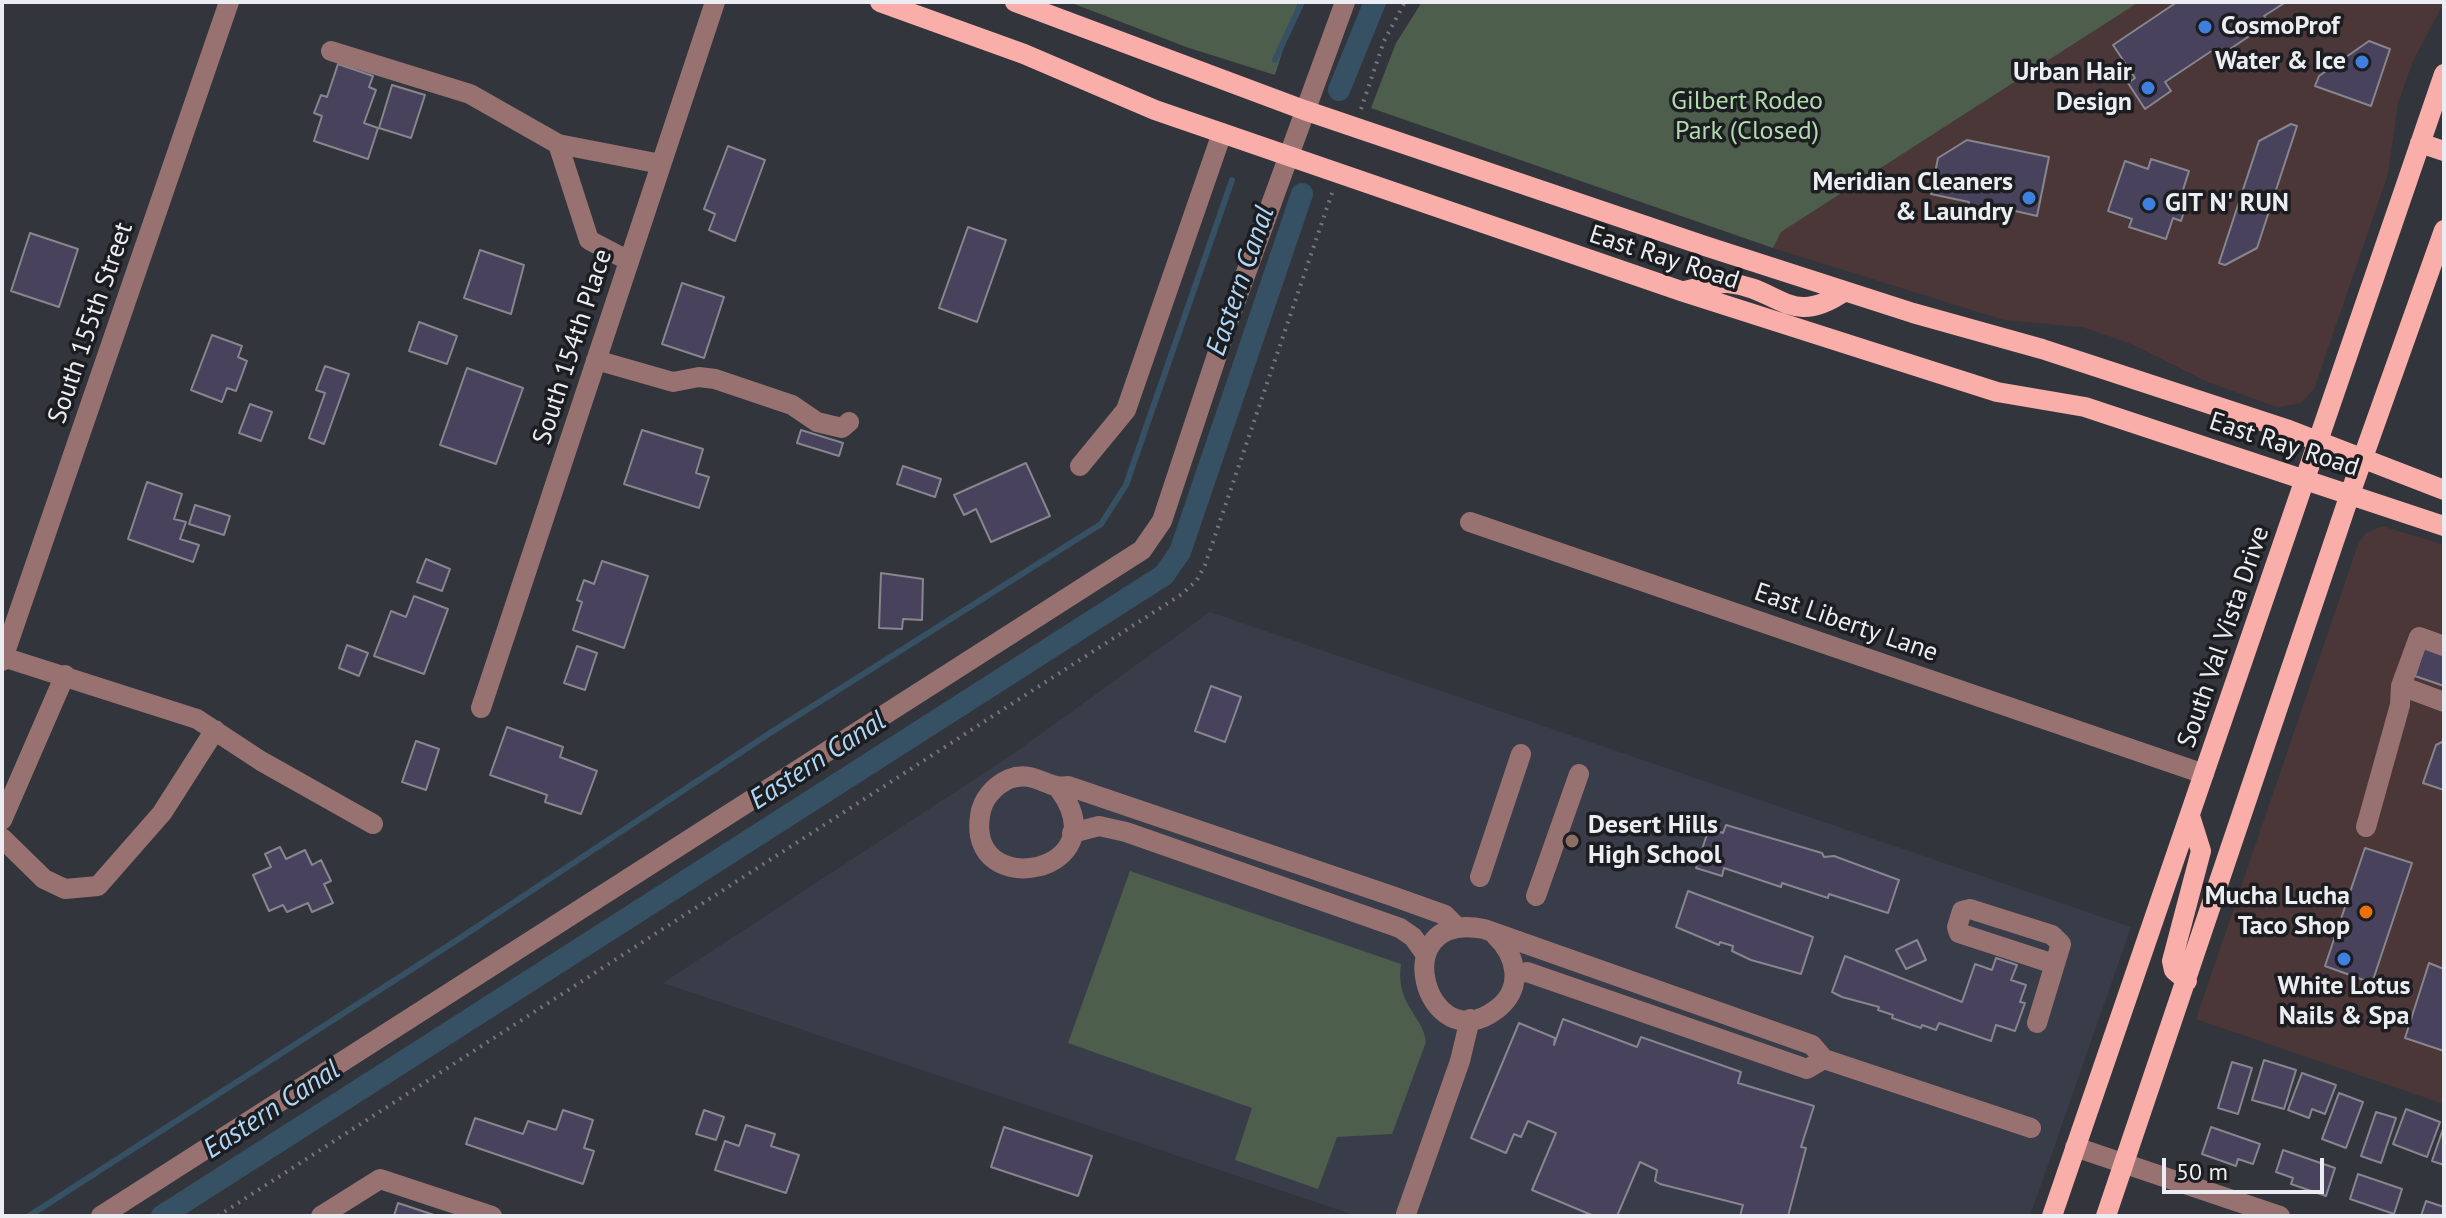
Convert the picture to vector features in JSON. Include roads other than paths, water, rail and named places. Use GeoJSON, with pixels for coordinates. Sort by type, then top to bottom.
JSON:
{"type":"FeatureCollection","features":[{"type":"Feature","properties":{"kind":"main road","name":"East Ray Road"},"geometry":{"type":"LineString","coordinates":[[880,2],[1024,54],[1155,110],[1681,291],[1997,392],[2085,407],[2444,526]]}},
{"type":"Feature","properties":{"kind":"main road","name":"East Ray Road"},"geometry":{"type":"LineString","coordinates":[[1015,2],[1304,110],[1845,291],[2057,354],[2319,443],[2444,490]]}},
{"type":"Feature","properties":{"kind":"main road","name":"South Val Vista Drive"},"geometry":{"type":"LineString","coordinates":[[2052,1216],[2444,74]]}},
{"type":"Feature","properties":{"kind":"main road"},"geometry":{"type":"LineString","coordinates":[[2420,143],[2444,151]]}},
{"type":"Feature","properties":{"kind":"main road"},"geometry":{"type":"LineString","coordinates":[[2106,1216],[2350,494],[2444,230]]}},
{"type":"Feature","properties":{"kind":"main road"},"geometry":{"type":"LineString","coordinates":[[1681,291],[1728,283],[1808,308],[1824,305],[1845,291]]}},
{"type":"Feature","properties":{"kind":"main road"},"geometry":{"type":"LineString","coordinates":[[2187,981],[2174,970],[2172,961],[2201,851],[2190,816]]}},
{"type":"Feature","properties":{"kind":"street","name":"South 155th Street"},"geometry":{"type":"LineString","coordinates":[[3,659],[229,2]]}},
{"type":"Feature","properties":{"kind":"street","name":"South 154th Place"},"geometry":{"type":"LineString","coordinates":[[481,708],[715,2]]}},
{"type":"Feature","properties":{"kind":"street"},"geometry":{"type":"LineString","coordinates":[[101,1216],[1142,550],[1162,521],[1287,156],[1345,2]]}},
{"type":"Feature","properties":{"kind":"street"},"geometry":{"type":"LineString","coordinates":[[331,51],[470,94],[558,144],[661,164]]}},
{"type":"Feature","properties":{"kind":"street"},"geometry":{"type":"LineString","coordinates":[[1080,466],[1126,410],[1222,133]]}},
{"type":"Feature","properties":{"kind":"street"},"geometry":{"type":"LineString","coordinates":[[558,144],[589,240],[629,261]]}},
{"type":"Feature","properties":{"kind":"street"},"geometry":{"type":"LineString","coordinates":[[596,360],[673,382],[699,377],[715,379],[792,405],[828,427],[842,428],[849,422]]}},
{"type":"Feature","properties":{"kind":"street","name":"East Liberty Lane"},"geometry":{"type":"LineString","coordinates":[[1470,522],[2204,774]]}},
{"type":"Feature","properties":{"kind":"street"},"geometry":{"type":"LineString","coordinates":[[2366,827],[2400,705],[2401,686],[2419,637],[2444,646]]}},
{"type":"Feature","properties":{"kind":"street"},"geometry":{"type":"LineString","coordinates":[[3,659],[65,675],[197,719],[373,824]]}},
{"type":"Feature","properties":{"kind":"street"},"geometry":{"type":"LineString","coordinates":[[2,820],[65,675]]}},
{"type":"Feature","properties":{"kind":"street"},"geometry":{"type":"LineString","coordinates":[[2401,686],[2444,702]]}},
{"type":"Feature","properties":{"kind":"street"},"geometry":{"type":"LineString","coordinates":[[2,838],[44,879],[65,889],[98,886],[162,813],[215,730]]}},
{"type":"Feature","properties":{"kind":"street"},"geometry":{"type":"LineString","coordinates":[[1480,877],[1521,754]]}},
{"type":"Feature","properties":{"kind":"street"},"geometry":{"type":"LineString","coordinates":[[1536,896],[1579,774]]}},
{"type":"Feature","properties":{"kind":"street"},"geometry":{"type":"LineString","coordinates":[[1029,776],[1059,789],[1068,802],[1072,833],[1056,860],[1029,870],[1000,863],[982,840],[980,810],[987,796],[999,784],[1029,776]]}},
{"type":"Feature","properties":{"kind":"street"},"geometry":{"type":"LineString","coordinates":[[1059,789],[1068,786],[1392,896],[1445,915],[1458,928]]}},
{"type":"Feature","properties":{"kind":"street"},"geometry":{"type":"LineString","coordinates":[[1072,833],[1099,826],[1126,832],[1400,928],[1413,937],[1426,955]]}},
{"type":"Feature","properties":{"kind":"street"},"geometry":{"type":"LineString","coordinates":[[1495,935],[1513,959],[1515,974],[1513,986],[1502,1006],[1492,1013],[1470,1019],[1445,1012],[1427,993],[1423,968],[1426,955],[1433,943],[1458,928],[1484,929],[1812,1045],[1824,1059],[2031,1128]]}},
{"type":"Feature","properties":{"kind":"street"},"geometry":{"type":"LineString","coordinates":[[2037,1023],[2054,964]]}},
{"type":"Feature","properties":{"kind":"street"},"geometry":{"type":"LineString","coordinates":[[1515,974],[1527,972],[1807,1069],[1824,1059]]}},
{"type":"Feature","properties":{"kind":"street"},"geometry":{"type":"LineString","coordinates":[[1406,1214],[1460,1061],[1470,1019]]}},
{"type":"Feature","properties":{"kind":"street"},"geometry":{"type":"LineString","coordinates":[[2075,1147],[2280,1216]]}},
{"type":"Feature","properties":{"kind":"street"},"geometry":{"type":"LineString","coordinates":[[321,1216],[380,1179],[492,1216]]}},
{"type":"Feature","properties":{"kind":"waterway"},"geometry":{"type":"LineString","coordinates":[[1275,60],[1302,2]]}},
{"type":"Feature","properties":{"kind":"waterway","name":"Eastern Canal"},"geometry":{"type":"LineString","coordinates":[[1339,90],[1375,2]]}},
{"type":"Feature","properties":{"kind":"waterway"},"geometry":{"type":"LineString","coordinates":[[29,1216],[454,942],[770,733],[1101,524],[1126,485],[1232,180]]}},
{"type":"Feature","properties":{"kind":"waterway","name":"Eastern Canal"},"geometry":{"type":"LineString","coordinates":[[162,1216],[1164,575],[1180,552],[1302,194]]}},
{"type":"Feature","properties":{"kind":"place","name":"CosmoProf"},"geometry":{"type":"Point","coordinates":[2205,27]}},
{"type":"Feature","properties":{"kind":"place","name":"Water & Ice"},"geometry":{"type":"Point","coordinates":[2362,62]}},
{"type":"Feature","properties":{"kind":"place","name":"Urban Hair Design"},"geometry":{"type":"Point","coordinates":[2148,88]}},
{"type":"Feature","properties":{"kind":"place","name":"Meridian Cleaners & Laundry"},"geometry":{"type":"Point","coordinates":[2029,198]}},
{"type":"Feature","properties":{"kind":"place","name":"GIT N' RUN"},"geometry":{"type":"Point","coordinates":[2149,204]}},
{"type":"Feature","properties":{"kind":"place","name":"Desert Hills High School"},"geometry":{"type":"Point","coordinates":[1572,841]}},
{"type":"Feature","properties":{"kind":"place","name":"Mucha Lucha Taco Shop"},"geometry":{"type":"Point","coordinates":[2366,912]}},
{"type":"Feature","properties":{"kind":"place","name":"White Lotus Nails & Spa"},"geometry":{"type":"Point","coordinates":[2344,959]}},
{"type":"Feature","properties":{"kind":"park label","name":"Gilbert Rodeo Park (Closed)"},"geometry":{"type":"Point","coordinates":[1747,117]}}]}
